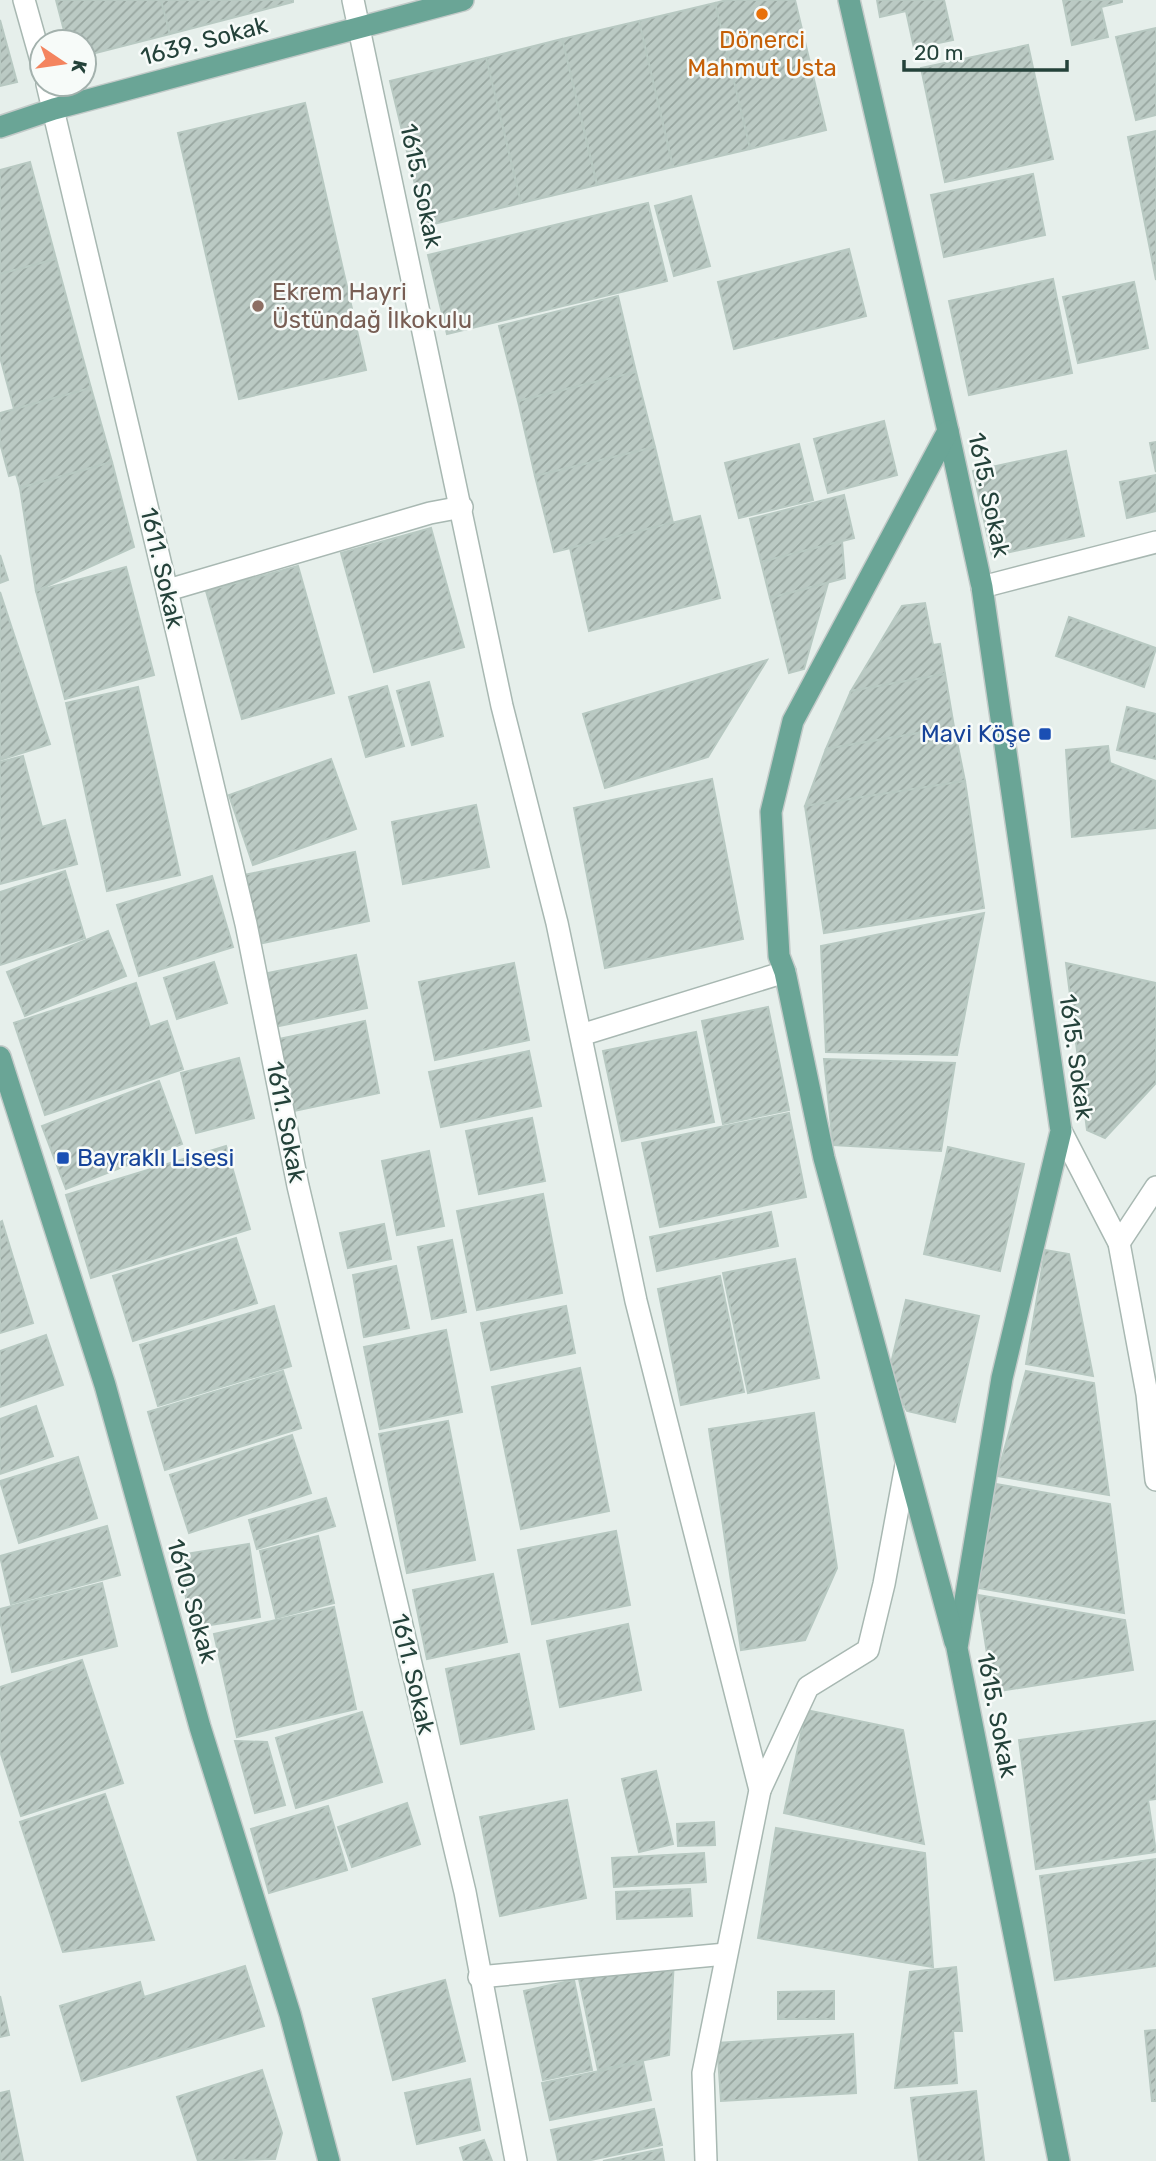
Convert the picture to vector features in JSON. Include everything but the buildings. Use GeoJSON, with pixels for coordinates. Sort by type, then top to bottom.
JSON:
{"type":"FeatureCollection","features":[{"type":"Feature","properties":{"kind":"main road","name":"1639. Sokak"},"geometry":{"type":"LineString","coordinates":[[0,127],[54,108],[463,0]]}},
{"type":"Feature","properties":{"kind":"main road","name":"1615. Sokak"},"geometry":{"type":"LineString","coordinates":[[849,0],[982,587],[1060,1131],[1002,1378],[957,1648],[1059,2161]]}},
{"type":"Feature","properties":{"kind":"main road"},"geometry":{"type":"LineString","coordinates":[[948,431],[793,721],[771,812],[779,956],[785,972],[824,1158],[957,1648]]}},
{"type":"Feature","properties":{"kind":"main road","name":"1610. Sokak"},"geometry":{"type":"LineString","coordinates":[[0,1057],[105,1385],[200,1727],[290,2014],[329,2161]]}},
{"type":"Feature","properties":{"kind":"street"},"geometry":{"type":"LineString","coordinates":[[24,0],[32,28]]}},
{"type":"Feature","properties":{"kind":"street","name":"1615. Sokak"},"geometry":{"type":"LineString","coordinates":[[354,0],[502,706],[557,923],[636,1301],[760,1790],[702,2073],[706,2161]]}},
{"type":"Feature","properties":{"kind":"street","name":"1611. Sokak"},"geometry":{"type":"LineString","coordinates":[[51,98],[246,924],[298,1186],[465,1892],[516,2161]]}},
{"type":"Feature","properties":{"kind":"street"},"geometry":{"type":"LineString","coordinates":[[168,590],[430,513],[462,507]]}},
{"type":"Feature","properties":{"kind":"street"},"geometry":{"type":"LineString","coordinates":[[982,587],[1156,542]]}},
{"type":"Feature","properties":{"kind":"street"},"geometry":{"type":"LineString","coordinates":[[581,1035],[785,972]]}},
{"type":"Feature","properties":{"kind":"street"},"geometry":{"type":"LineString","coordinates":[[1060,1131],[1119,1243],[1147,1394],[1156,1480]]}},
{"type":"Feature","properties":{"kind":"street"},"geometry":{"type":"LineString","coordinates":[[1119,1243],[1156,1187]]}},
{"type":"Feature","properties":{"kind":"street"},"geometry":{"type":"LineString","coordinates":[[760,1790],[808,1687],[868,1650],[884,1584],[906,1465]]}},
{"type":"Feature","properties":{"kind":"street"},"geometry":{"type":"LineString","coordinates":[[479,1977],[726,1954]]}},
{"type":"Feature","properties":{"kind":"place","name":"Dönerci Mahmut Usta"},"geometry":{"type":"Point","coordinates":[762,14]}},
{"type":"Feature","properties":{"kind":"place","name":"Ekrem Hayri Üstündağ İlkokulu"},"geometry":{"type":"Point","coordinates":[258,306]}},
{"type":"Feature","properties":{"kind":"place","name":"Mavi Köşe"},"geometry":{"type":"Point","coordinates":[1045,734]}},
{"type":"Feature","properties":{"kind":"place","name":"Bayraklı Lisesi"},"geometry":{"type":"Point","coordinates":[63,1158]}}]}
